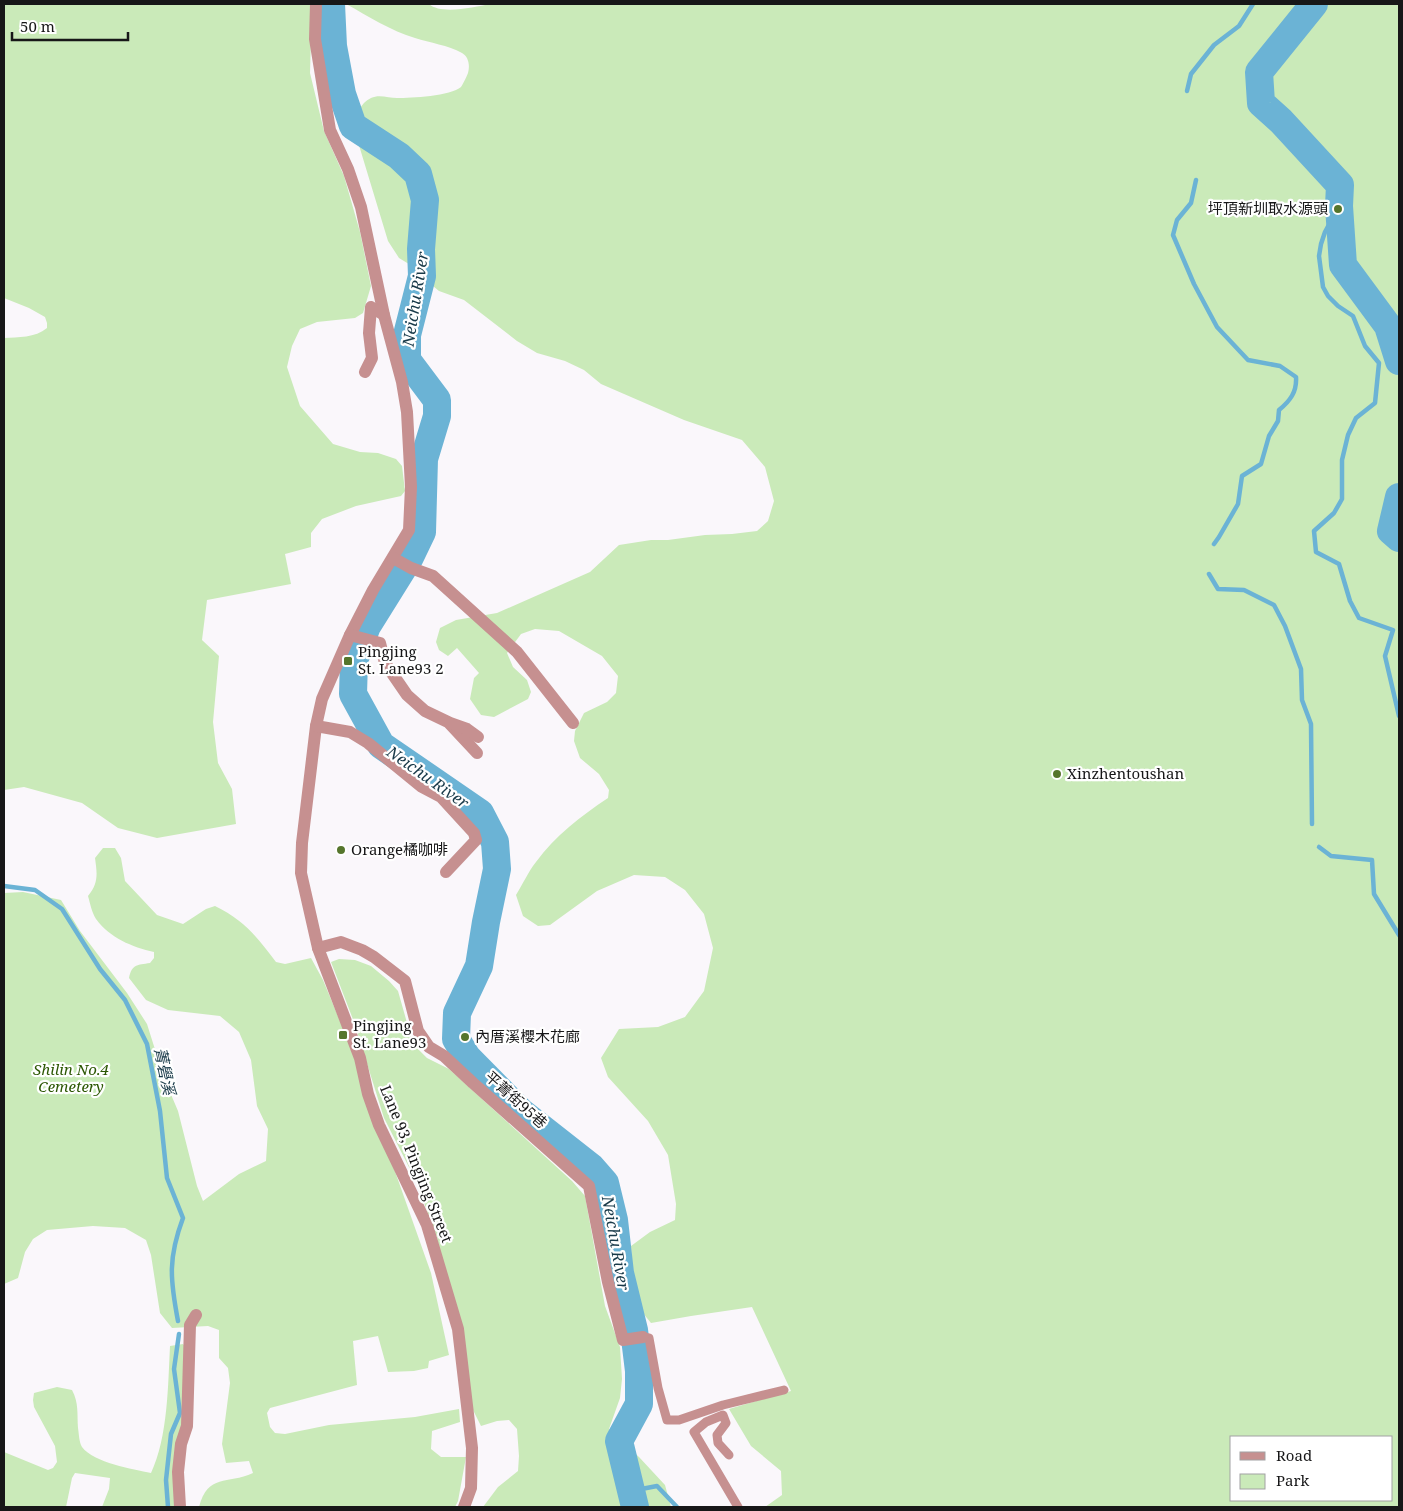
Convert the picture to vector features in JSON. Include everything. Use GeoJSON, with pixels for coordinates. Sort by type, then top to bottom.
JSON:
{"type":"FeatureCollection","features":[{"type":"Feature","properties":{"kind":"street","name":"Lane 93, Pingjing Street"},"geometry":{"type":"LineString","coordinates":[[316,4],[315,39],[330,130],[348,169],[361,207],[384,315],[402,382],[407,412],[410,451],[409,530],[394,558],[373,590],[350,635],[322,699],[316,726],[302,843],[301,873],[318,948],[360,1058],[368,1094],[379,1125],[427,1225],[458,1329],[472,1448],[471,1488],[464,1507]]}},
{"type":"Feature","properties":{"kind":"street"},"geometry":{"type":"LineString","coordinates":[[365,372],[372,358],[369,333],[371,307],[384,315]]}},
{"type":"Feature","properties":{"kind":"street"},"geometry":{"type":"LineString","coordinates":[[394,558],[411,568],[433,576],[517,652],[573,724]]}},
{"type":"Feature","properties":{"kind":"street"},"geometry":{"type":"LineString","coordinates":[[350,635],[380,643],[385,663],[407,695],[425,712],[467,729],[478,737]]}},
{"type":"Feature","properties":{"kind":"street"},"geometry":{"type":"LineString","coordinates":[[448,722],[477,753]]}},
{"type":"Feature","properties":{"kind":"street"},"geometry":{"type":"LineString","coordinates":[[316,726],[350,732],[368,743],[422,787],[441,797],[474,833],[476,840],[446,872]]}},
{"type":"Feature","properties":{"kind":"street","name":"平菁街95巷"},"geometry":{"type":"LineString","coordinates":[[318,948],[341,942],[362,950],[404,981],[418,1031],[429,1047],[444,1056],[473,1084],[590,1186],[608,1282],[623,1340],[643,1337]]}},
{"type":"Feature","properties":{"kind":"street"},"geometry":{"type":"LineString","coordinates":[[180,1507],[178,1472],[181,1444],[188,1426],[190,1326],[196,1315]]}},
{"type":"Feature","properties":{"kind":"lane"},"geometry":{"type":"LineString","coordinates":[[643,1337],[649,1338],[658,1388],[667,1420],[679,1420],[723,1405],[784,1390]]}},
{"type":"Feature","properties":{"kind":"lane"},"geometry":{"type":"LineString","coordinates":[[729,1455],[718,1443],[717,1435],[726,1423],[724,1414],[706,1422],[694,1432],[738,1507]]}},
{"type":"Feature","properties":{"kind":"green space"},"geometry":{"type":"Polygon","coordinates":[[[4,4],[312,4],[310,73],[324,131],[344,176],[360,232],[371,286],[363,313],[355,318],[317,322],[300,329],[292,346],[287,367],[300,406],[333,444],[360,452],[378,453],[396,459],[402,466],[405,491],[401,496],[356,506],[322,519],[311,533],[311,547],[285,554],[291,584],[207,600],[202,640],[219,656],[213,722],[218,763],[232,789],[236,824],[157,838],[118,828],[82,803],[24,787],[4,790],[4,338],[37,334],[47,328],[47,323],[45,317],[4,298],[4,4]]]}},
{"type":"Feature","properties":{"kind":"green space"},"geometry":{"type":"Polygon","coordinates":[[[346,4],[429,4],[441,9],[450,10],[490,4],[1399,4],[1399,1507],[765,1507],[782,1495],[781,1471],[751,1446],[729,1409],[791,1391],[752,1307],[651,1323],[638,1307],[633,1283],[631,1246],[650,1232],[675,1220],[676,1204],[668,1155],[648,1121],[608,1077],[601,1058],[619,1029],[658,1027],[685,1017],[704,991],[713,948],[704,914],[685,890],[665,877],[634,875],[597,891],[550,925],[538,926],[523,916],[516,895],[533,866],[551,844],[578,819],[608,798],[609,790],[599,774],[580,758],[574,741],[575,731],[584,713],[607,702],[616,693],[618,676],[602,656],[559,631],[535,629],[521,634],[507,653],[513,667],[527,680],[531,692],[528,699],[494,717],[481,715],[470,699],[474,678],[479,673],[457,648],[448,656],[439,650],[436,642],[440,628],[456,620],[497,613],[590,572],[619,545],[651,540],[757,531],[768,521],[774,501],[765,467],[742,440],[684,420],[601,384],[584,370],[565,361],[537,353],[517,341],[464,300],[439,291],[417,269],[399,258],[388,241],[358,142],[356,124],[359,111],[366,101],[374,97],[421,97],[449,93],[461,87],[467,76],[469,65],[466,57],[457,50],[415,38],[380,23],[346,4]]]}},
{"type":"Feature","properties":{"kind":"green space","name":"Shilin No.4 Cemetery"},"geometry":{"type":"Polygon","coordinates":[[[103,848],[115,848],[121,858],[125,881],[157,915],[183,924],[206,909],[215,906],[242,923],[276,962],[285,964],[311,958],[323,980],[352,1050],[431,1273],[449,1355],[429,1361],[428,1368],[414,1371],[388,1372],[378,1336],[353,1341],[357,1385],[270,1408],[267,1413],[270,1427],[275,1433],[285,1434],[329,1425],[415,1417],[459,1409],[460,1422],[432,1431],[431,1449],[441,1457],[466,1457],[458,1501],[455,1507],[199,1507],[203,1496],[213,1484],[253,1473],[249,1461],[226,1463],[222,1444],[230,1383],[228,1368],[219,1358],[219,1330],[208,1326],[172,1328],[160,1313],[151,1255],[146,1240],[125,1228],[93,1226],[47,1230],[33,1239],[25,1252],[18,1278],[4,1284],[4,893],[23,892],[61,900],[80,931],[127,993],[147,1024],[164,1078],[178,1111],[197,1186],[203,1201],[239,1174],[266,1161],[268,1129],[257,1106],[251,1060],[239,1032],[220,1016],[168,1010],[146,1000],[129,978],[136,966],[150,963],[154,958],[154,952],[122,941],[102,926],[95,917],[88,896],[96,882],[95,858],[103,848]]]}},
{"type":"Feature","properties":{"kind":"green space"},"geometry":{"type":"Polygon","coordinates":[[[339,959],[355,960],[371,966],[389,981],[398,991],[413,1044],[427,1058],[449,1069],[572,1181],[585,1196],[605,1306],[620,1347],[622,1379],[620,1398],[609,1429],[665,1485],[671,1507],[483,1507],[498,1487],[518,1471],[517,1429],[509,1420],[497,1421],[481,1426],[472,1408],[437,1237],[415,1179],[384,1118],[354,1022],[331,962],[339,959]]]}},
{"type":"Feature","properties":{"kind":"green space"},"geometry":{"type":"Polygon","coordinates":[[[183,1344],[190,1353],[176,1507],[102,1507],[109,1489],[110,1478],[75,1473],[72,1478],[66,1507],[4,1507],[4,1452],[48,1470],[53,1468],[57,1462],[55,1446],[34,1407],[33,1400],[34,1393],[57,1387],[72,1390],[77,1404],[80,1443],[88,1453],[114,1465],[151,1473],[157,1459],[164,1427],[168,1394],[170,1346],[183,1344]]]}},
{"type":"Feature","properties":{"kind":"waterway","name":"Neichu River"},"geometry":{"type":"LineString","coordinates":[[331,4],[333,46],[342,94],[353,126],[399,156],[418,174],[425,200],[421,249],[422,276],[407,335],[407,360],[437,400],[437,416],[424,459],[422,532],[410,557],[367,626],[354,661],[353,694],[381,745],[480,813],[495,842],[497,869],[479,966],[457,1013],[456,1039],[467,1057],[521,1112],[591,1167],[605,1183],[614,1220],[620,1273],[634,1330],[639,1371],[639,1404],[619,1441],[635,1507]]}},
{"type":"Feature","properties":{"kind":"waterway"},"geometry":{"type":"LineString","coordinates":[[1187,91],[1191,74],[1214,45],[1239,26],[1253,4]]}},
{"type":"Feature","properties":{"kind":"waterway"},"geometry":{"type":"LineString","coordinates":[[1314,4],[1259,72],[1261,103],[1281,121],[1340,185],[1339,206],[1343,265],[1388,326],[1399,361]]}},
{"type":"Feature","properties":{"kind":"waterway"},"geometry":{"type":"LineString","coordinates":[[1196,180],[1191,203],[1177,220],[1173,235],[1194,284],[1217,327],[1248,360],[1280,366],[1296,377],[1294,392],[1279,410],[1278,421],[1269,436],[1261,464],[1242,476],[1238,504],[1214,544]]}},
{"type":"Feature","properties":{"kind":"waterway"},"geometry":{"type":"LineString","coordinates":[[1339,206],[1325,232],[1321,244],[1319,256],[1323,287],[1328,296],[1338,306],[1353,316],[1365,346],[1379,363],[1375,403],[1356,418],[1348,435],[1342,460],[1342,499],[1334,513],[1314,531],[1316,552],[1339,564],[1350,601],[1359,618],[1393,630],[1385,656],[1399,716]]}},
{"type":"Feature","properties":{"kind":"waterway"},"geometry":{"type":"LineString","coordinates":[[1399,497],[1391,531],[1399,538]]}},
{"type":"Feature","properties":{"kind":"waterway"},"geometry":{"type":"LineString","coordinates":[[1209,574],[1218,589],[1244,590],[1274,605],[1285,626],[1301,669],[1302,700],[1311,724],[1312,824]]}},
{"type":"Feature","properties":{"kind":"waterway"},"geometry":{"type":"LineString","coordinates":[[1319,847],[1331,856],[1372,860],[1374,894],[1399,935]]}},
{"type":"Feature","properties":{"kind":"waterway","name":"菁礐溪"},"geometry":{"type":"LineString","coordinates":[[4,886],[35,890],[62,909],[100,969],[125,1000],[147,1044],[160,1111],[167,1178],[183,1218],[175,1245],[172,1269],[173,1293],[178,1321]]}},
{"type":"Feature","properties":{"kind":"waterway","name":"菁礐溪"},"geometry":{"type":"LineString","coordinates":[[168,1507],[166,1480],[171,1434],[180,1413],[174,1369],[179,1334]]}},
{"type":"Feature","properties":{"kind":"waterway"},"geometry":{"type":"LineString","coordinates":[[623,1498],[631,1491],[657,1486],[677,1507]]}},
{"type":"Feature","properties":{"kind":"place","name":"坪頂新圳取水源頭"},"geometry":{"type":"Point","coordinates":[1338,209]}},
{"type":"Feature","properties":{"kind":"place","name":"Pingjing St. Lane93 2"},"geometry":{"type":"Point","coordinates":[348,661]}},
{"type":"Feature","properties":{"kind":"place","name":"Xinzhentoushan"},"geometry":{"type":"Point","coordinates":[1057,774]}},
{"type":"Feature","properties":{"kind":"place","name":"Orange橘咖啡"},"geometry":{"type":"Point","coordinates":[341,850]}},
{"type":"Feature","properties":{"kind":"place","name":"Pingjing St. Lane93"},"geometry":{"type":"Point","coordinates":[343,1035]}},
{"type":"Feature","properties":{"kind":"place","name":"內厝溪櫻木花廊"},"geometry":{"type":"Point","coordinates":[465,1037]}}]}
